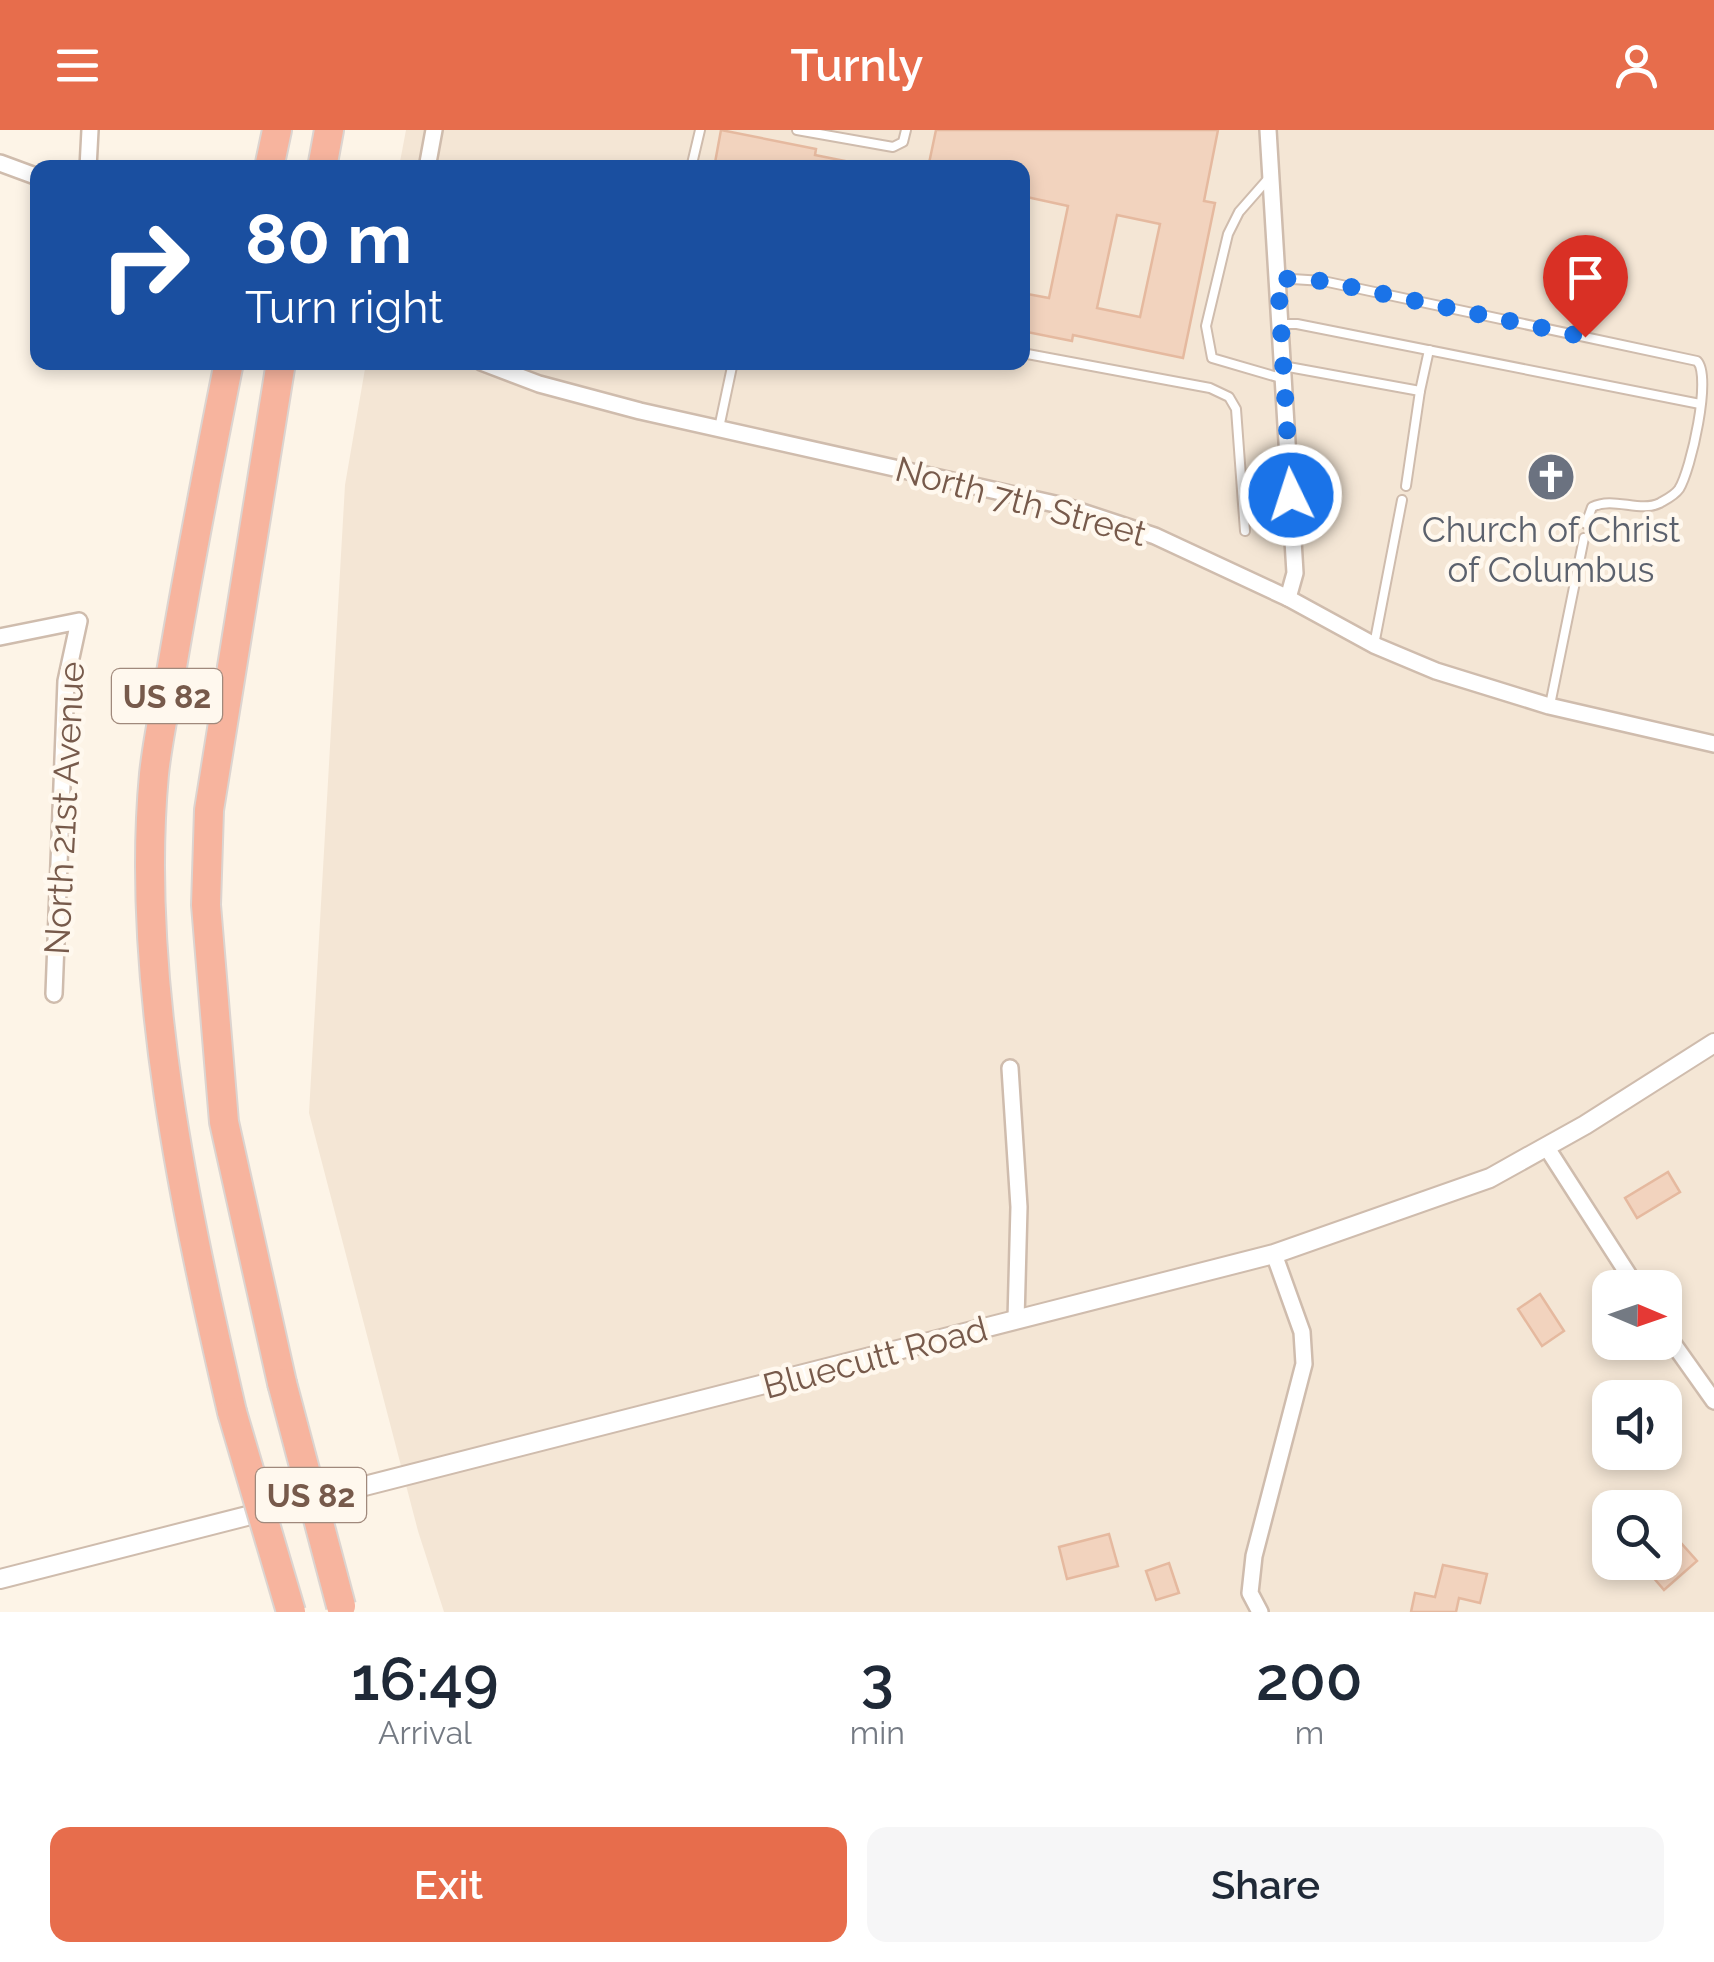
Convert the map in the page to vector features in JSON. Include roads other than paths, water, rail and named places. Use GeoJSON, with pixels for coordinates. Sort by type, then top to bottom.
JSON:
{"type":"FeatureCollection","features":[{"type":"Feature","properties":{"kind":"highway"},"geometry":{"type":"LineString","coordinates":[[270,160],[276,130]]}},
{"type":"Feature","properties":{"kind":"highway"},"geometry":{"type":"LineString","coordinates":[[323,160],[329,130]]}},
{"type":"Feature","properties":{"kind":"highway","name":"US 82"},"geometry":{"type":"LineString","coordinates":[[227,370],[154,773],[150,896],[182,1180],[232,1412],[291,1612]]}},
{"type":"Feature","properties":{"kind":"highway","name":"US 82"},"geometry":{"type":"LineString","coordinates":[[279,370],[209,810],[206,905],[224,1122],[282,1383],[342,1610]]}},
{"type":"Feature","properties":{"kind":"street"},"geometry":{"type":"LineString","coordinates":[[88,160],[90,130]]}},
{"type":"Feature","properties":{"kind":"street"},"geometry":{"type":"LineString","coordinates":[[428,160],[434,130]]}},
{"type":"Feature","properties":{"kind":"street"},"geometry":{"type":"LineString","coordinates":[[1268,130],[1296,573],[1288,598]]}},
{"type":"Feature","properties":{"kind":"street"},"geometry":{"type":"LineString","coordinates":[[0,163],[30,174]]}},
{"type":"Feature","properties":{"kind":"street","name":"North 7th Street"},"geometry":{"type":"LineString","coordinates":[[502,370],[539,384],[718,428],[1064,506],[1155,536],[1288,598],[1374,645],[1492,690],[1714,744]]}},
{"type":"Feature","properties":{"kind":"street","name":"North 21st Avenue"},"geometry":{"type":"LineString","coordinates":[[0,638],[79,621],[66,681],[54,994]]}},
{"type":"Feature","properties":{"kind":"street","name":"Bluecutt Road"},"geometry":{"type":"LineString","coordinates":[[0,1580],[1274,1254],[1490,1178],[1548,1148],[1714,1043]]}},
{"type":"Feature","properties":{"kind":"street"},"geometry":{"type":"LineString","coordinates":[[1010,1068],[1019,1206],[1016,1320]]}},
{"type":"Feature","properties":{"kind":"street"},"geometry":{"type":"LineString","coordinates":[[1548,1148],[1626,1270]]}},
{"type":"Feature","properties":{"kind":"street"},"geometry":{"type":"LineString","coordinates":[[1260,1612],[1250,1593],[1254,1556],[1304,1364],[1302,1332],[1274,1254]]}},
{"type":"Feature","properties":{"kind":"street"},"geometry":{"type":"LineString","coordinates":[[1682,1356],[1714,1400]]}},
{"type":"Feature","properties":{"kind":"lane"},"geometry":{"type":"LineString","coordinates":[[694,160],[700,130]]}},
{"type":"Feature","properties":{"kind":"lane"},"geometry":{"type":"LineString","coordinates":[[797,130],[893,147],[902,142],[906,130]]}},
{"type":"Feature","properties":{"kind":"lane"},"geometry":{"type":"LineString","coordinates":[[1271,176],[1239,212],[1228,234],[1206,326],[1212,358],[1283,372],[1420,390]]}},
{"type":"Feature","properties":{"kind":"lane"},"geometry":{"type":"LineString","coordinates":[[1278,278],[1323,281],[1697,361],[1705,378],[1687,472],[1677,493],[1655,506],[1604,501],[1592,507],[1586,524]]}},
{"type":"Feature","properties":{"kind":"lane"},"geometry":{"type":"LineString","coordinates":[[1280,324],[1700,404]]}},
{"type":"Feature","properties":{"kind":"lane"},"geometry":{"type":"LineString","coordinates":[[1406,486],[1429,350]]}},
{"type":"Feature","properties":{"kind":"lane"},"geometry":{"type":"LineString","coordinates":[[1030,355],[1210,388],[1229,397],[1236,409],[1245,531]]}},
{"type":"Feature","properties":{"kind":"lane"},"geometry":{"type":"LineString","coordinates":[[718,428],[731,370]]}},
{"type":"Feature","properties":{"kind":"lane"},"geometry":{"type":"LineString","coordinates":[[1374,645],[1402,500]]}},
{"type":"Feature","properties":{"kind":"lane"},"geometry":{"type":"LineString","coordinates":[[1550,706],[1584,538]]}},
{"type":"Feature","properties":{"kind":"place","name":"Church of Christ of Columbus"},"geometry":{"type":"Point","coordinates":[1551,477]}}]}
